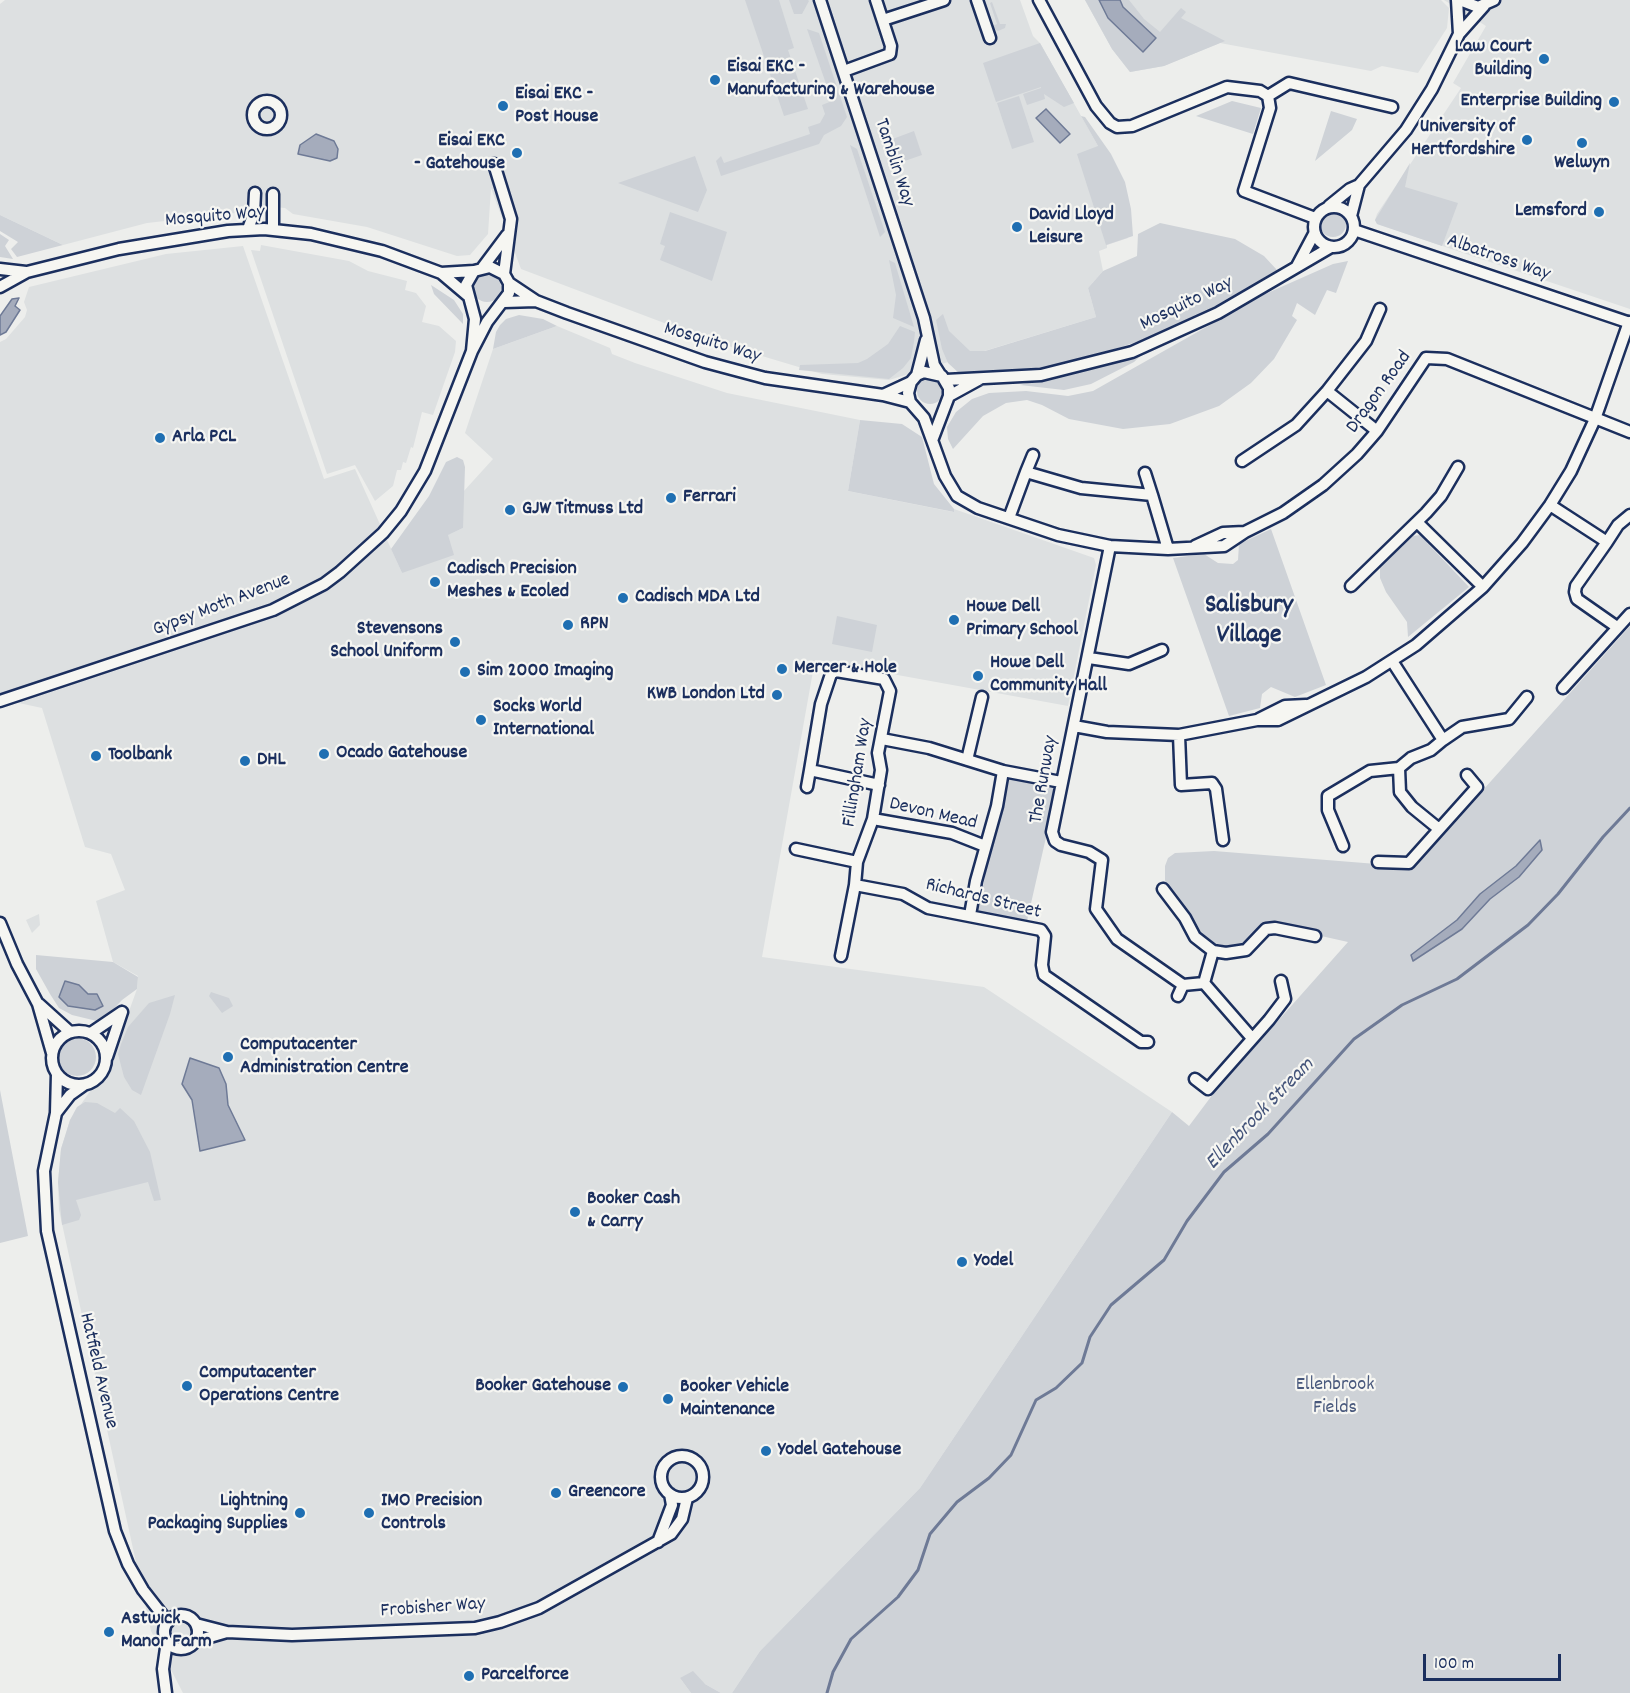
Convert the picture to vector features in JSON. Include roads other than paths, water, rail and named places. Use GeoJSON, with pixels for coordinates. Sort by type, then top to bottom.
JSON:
{"type":"FeatureCollection","features":[{"type":"Feature","properties":{"kind":"street","name":"Tamblin Way"},"geometry":{"type":"LineString","coordinates":[[820,0],[924,318],[926,338],[934,365],[944,378]]}},
{"type":"Feature","properties":{"kind":"street"},"geometry":{"type":"LineString","coordinates":[[844,71],[890,54],[891,46],[876,0]]}},
{"type":"Feature","properties":{"kind":"street"},"geometry":{"type":"LineString","coordinates":[[883,20],[944,0]]}},
{"type":"Feature","properties":{"kind":"street"},"geometry":{"type":"LineString","coordinates":[[977,0],[990,38]]}},
{"type":"Feature","properties":{"kind":"street"},"geometry":{"type":"LineString","coordinates":[[1039,0],[1096,106],[1110,123],[1118,127],[1132,126],[1227,87],[1260,91],[1268,96],[1270,108],[1244,190],[1315,218]]}},
{"type":"Feature","properties":{"kind":"street"},"geometry":{"type":"LineString","coordinates":[[1459,34],[1459,0],[1471,6],[1484,6]]}},
{"type":"Feature","properties":{"kind":"street"},"geometry":{"type":"LineString","coordinates":[[1314,234],[1321,243],[1331,247],[1346,244],[1354,230],[1351,216],[1359,186],[1395,144],[1419,110],[1459,34],[1484,6],[1494,0]]}},
{"type":"Feature","properties":{"kind":"street"},"geometry":{"type":"LineString","coordinates":[[1268,96],[1289,83],[1392,107]]}},
{"type":"Feature","properties":{"kind":"street"},"geometry":{"type":"LineString","coordinates":[[494,164],[511,219],[507,235],[506,278],[500,306],[486,310],[470,300],[466,285],[507,235]]}},
{"type":"Feature","properties":{"kind":"street"},"geometry":{"type":"LineString","coordinates":[[1297,266],[1314,234],[1315,218],[1350,189],[1359,186]]}},
{"type":"Feature","properties":{"kind":"street"},"geometry":{"type":"LineString","coordinates":[[248,229],[254,213],[255,193]]}},
{"type":"Feature","properties":{"kind":"street"},"geometry":{"type":"LineString","coordinates":[[273,194],[273,229]]}},
{"type":"Feature","properties":{"kind":"street"},"geometry":{"type":"LineString","coordinates":[[1329,206],[1345,209],[1351,216]]}},
{"type":"Feature","properties":{"kind":"street","name":"Mosquito Way"},"geometry":{"type":"LineString","coordinates":[[0,287],[27,272],[148,243],[248,229],[273,229],[344,241],[382,251],[441,273],[470,300]]}},
{"type":"Feature","properties":{"kind":"street","name":"Albatross Way"},"geometry":{"type":"LineString","coordinates":[[1354,230],[1629,322]]}},
{"type":"Feature","properties":{"kind":"street","name":"Mosquito Way"},"geometry":{"type":"LineString","coordinates":[[944,378],[981,379],[1041,375],[1132,352],[1218,313],[1331,247]]}},
{"type":"Feature","properties":{"kind":"street"},"geometry":{"type":"LineString","coordinates":[[478,269],[496,268],[506,278]]}},
{"type":"Feature","properties":{"kind":"street","name":"Mosquito Way"},"geometry":{"type":"LineString","coordinates":[[0,269],[27,272]]}},
{"type":"Feature","properties":{"kind":"street","name":"Mosquito Way"},"geometry":{"type":"LineString","coordinates":[[441,273],[478,269]]}},
{"type":"Feature","properties":{"kind":"street","name":"Mosquito Way"},"geometry":{"type":"LineString","coordinates":[[506,278],[536,301],[630,337],[748,374],[802,385],[883,395],[913,405]]}},
{"type":"Feature","properties":{"kind":"street","name":"Gypsy Moth Avenue"},"geometry":{"type":"LineString","coordinates":[[470,300],[475,319],[472,351]]}},
{"type":"Feature","properties":{"kind":"street","name":"Mosquito Way"},"geometry":{"type":"LineString","coordinates":[[500,306],[536,301]]}},
{"type":"Feature","properties":{"kind":"street","name":"Gypsy Moth Avenue"},"geometry":{"type":"LineString","coordinates":[[0,701],[273,610],[332,578],[370,547],[413,494],[440,437],[472,351],[500,306]]}},
{"type":"Feature","properties":{"kind":"street"},"geometry":{"type":"LineString","coordinates":[[1242,462],[1296,425],[1327,391],[1366,341],[1380,309]]}},
{"type":"Feature","properties":{"kind":"street"},"geometry":{"type":"LineString","coordinates":[[1074,726],[1107,732],[1179,735],[1257,720],[1288,717],[1392,662],[1445,622],[1483,587],[1522,543],[1550,505],[1571,471],[1595,419],[1629,322]]}},
{"type":"Feature","properties":{"kind":"street","name":"Tamblin Way"},"geometry":{"type":"LineString","coordinates":[[914,378],[926,338]]}},
{"type":"Feature","properties":{"kind":"street","name":"Dragon Road"},"geometry":{"type":"LineString","coordinates":[[913,405],[924,418],[945,476],[957,496],[978,508],[1058,535],[1110,546],[1168,549],[1224,546],[1245,532],[1283,513],[1323,485],[1357,454],[1377,431],[1419,364],[1426,358],[1436,357],[1630,432]]}},
{"type":"Feature","properties":{"kind":"street"},"geometry":{"type":"LineString","coordinates":[[883,395],[930,372],[944,378],[948,400],[933,438]]}},
{"type":"Feature","properties":{"kind":"street"},"geometry":{"type":"LineString","coordinates":[[914,378],[908,393],[913,405],[932,413],[948,400]]}},
{"type":"Feature","properties":{"kind":"street","name":"Mosquito Way"},"geometry":{"type":"LineString","coordinates":[[948,400],[981,379]]}},
{"type":"Feature","properties":{"kind":"street"},"geometry":{"type":"LineString","coordinates":[[1327,391],[1377,431]]}},
{"type":"Feature","properties":{"kind":"street"},"geometry":{"type":"LineString","coordinates":[[1009,518],[1033,455]]}},
{"type":"Feature","properties":{"kind":"street"},"geometry":{"type":"LineString","coordinates":[[1351,586],[1442,496],[1458,467]]}},
{"type":"Feature","properties":{"kind":"street"},"geometry":{"type":"LineString","coordinates":[[1026,472],[1081,488],[1152,495]]}},
{"type":"Feature","properties":{"kind":"street"},"geometry":{"type":"LineString","coordinates":[[1145,472],[1168,549]]}},
{"type":"Feature","properties":{"kind":"street"},"geometry":{"type":"LineString","coordinates":[[1550,505],[1607,542]]}},
{"type":"Feature","properties":{"kind":"street"},"geometry":{"type":"LineString","coordinates":[[1617,627],[1577,599],[1575,592],[1618,525],[1630,515]]}},
{"type":"Feature","properties":{"kind":"street"},"geometry":{"type":"LineString","coordinates":[[1417,522],[1483,587]]}},
{"type":"Feature","properties":{"kind":"street","name":"The Runway"},"geometry":{"type":"LineString","coordinates":[[1110,546],[1052,832],[1055,841],[1061,845],[1098,856],[1103,864],[1096,909],[1117,939],[1183,985]]}},
{"type":"Feature","properties":{"kind":"street"},"geometry":{"type":"LineString","coordinates":[[1563,688],[1630,614]]}},
{"type":"Feature","properties":{"kind":"street"},"geometry":{"type":"LineString","coordinates":[[1089,658],[1129,664],[1162,650]]}},
{"type":"Feature","properties":{"kind":"street"},"geometry":{"type":"LineString","coordinates":[[1392,662],[1443,740]]}},
{"type":"Feature","properties":{"kind":"street","name":"Fillingham Way"},"geometry":{"type":"LineString","coordinates":[[810,770],[820,704],[831,674],[836,671],[884,679],[890,691],[878,753],[881,770],[879,785],[873,819],[857,862],[855,885],[841,956]]}},
{"type":"Feature","properties":{"kind":"street"},"geometry":{"type":"LineString","coordinates":[[967,760],[982,697]]}},
{"type":"Feature","properties":{"kind":"street"},"geometry":{"type":"LineString","coordinates":[[1343,846],[1328,810],[1328,796],[1370,771],[1399,768],[1411,758],[1431,750],[1462,727],[1509,719],[1527,697]]}},
{"type":"Feature","properties":{"kind":"street"},"geometry":{"type":"LineString","coordinates":[[1179,735],[1181,784],[1212,783],[1216,789],[1223,840]]}},
{"type":"Feature","properties":{"kind":"street"},"geometry":{"type":"LineString","coordinates":[[882,739],[929,748],[1003,771],[1061,782]]}},
{"type":"Feature","properties":{"kind":"street"},"geometry":{"type":"LineString","coordinates":[[1399,768],[1400,792],[1412,807],[1438,828]]}},
{"type":"Feature","properties":{"kind":"street"},"geometry":{"type":"LineString","coordinates":[[807,787],[810,770],[879,785]]}},
{"type":"Feature","properties":{"kind":"street"},"geometry":{"type":"LineString","coordinates":[[970,915],[985,846],[997,806],[1003,771]]}},
{"type":"Feature","properties":{"kind":"street"},"geometry":{"type":"LineString","coordinates":[[1378,862],[1409,863],[1438,828],[1478,787],[1467,775]]}},
{"type":"Feature","properties":{"kind":"street","name":"Devon Mead"},"geometry":{"type":"LineString","coordinates":[[873,819],[952,833],[985,846]]}},
{"type":"Feature","properties":{"kind":"street"},"geometry":{"type":"LineString","coordinates":[[796,849],[857,862]]}},
{"type":"Feature","properties":{"kind":"street","name":"Richards Street"},"geometry":{"type":"LineString","coordinates":[[855,885],[903,894],[928,908],[1041,930],[1045,936],[1042,965],[1044,975],[1141,1042],[1148,1042]]}},
{"type":"Feature","properties":{"kind":"street"},"geometry":{"type":"LineString","coordinates":[[1163,889],[1185,918],[1195,937],[1214,951],[1226,953],[1246,950],[1266,929],[1275,928],[1315,936]]}},
{"type":"Feature","properties":{"kind":"street"},"geometry":{"type":"LineString","coordinates":[[0,923],[17,964],[38,1004],[57,1074],[68,1083],[85,1085]]}},
{"type":"Feature","properties":{"kind":"street"},"geometry":{"type":"LineString","coordinates":[[1204,983],[1214,951]]}},
{"type":"Feature","properties":{"kind":"street"},"geometry":{"type":"LineString","coordinates":[[1195,1079],[1208,1089],[1285,999],[1281,981]]}},
{"type":"Feature","properties":{"kind":"street"},"geometry":{"type":"LineString","coordinates":[[1178,996],[1183,985],[1204,983],[1212,989],[1232,1017],[1251,1037]]}},
{"type":"Feature","properties":{"kind":"street"},"geometry":{"type":"LineString","coordinates":[[38,1004],[70,1032],[91,1033],[122,1012],[102,1073],[70,1095],[56,1113]]}},
{"type":"Feature","properties":{"kind":"street"},"geometry":{"type":"LineString","coordinates":[[52,1053],[56,1044],[70,1032]]}},
{"type":"Feature","properties":{"kind":"street"},"geometry":{"type":"LineString","coordinates":[[91,1033],[103,1044],[107,1057]]}},
{"type":"Feature","properties":{"kind":"street","name":"Hatfield Avenue"},"geometry":{"type":"LineString","coordinates":[[57,1074],[56,1113],[44,1172],[47,1231],[115,1532],[128,1564],[143,1590],[168,1622]]}},
{"type":"Feature","properties":{"kind":"street"},"geometry":{"type":"LineString","coordinates":[[658,1542],[672,1505],[670,1494],[662,1482],[662,1468],[673,1458],[687,1456],[699,1464],[704,1478],[699,1490],[687,1498],[670,1494]]}},
{"type":"Feature","properties":{"kind":"street","name":"Frobisher Way"},"geometry":{"type":"LineString","coordinates":[[196,1624],[227,1632],[292,1635],[475,1628],[539,1608],[658,1542],[671,1534],[682,1519],[687,1498]]}},
{"type":"Feature","properties":{"kind":"street"},"geometry":{"type":"LineString","coordinates":[[164,1663],[196,1641],[198,1632],[196,1624],[183,1616],[168,1622],[164,1631],[167,1641],[164,1663],[166,1693]]}},
{"type":"Feature","properties":{"kind":"street","name":"Frobisher Way"},"geometry":{"type":"LineString","coordinates":[[196,1641],[227,1632]]}},
{"type":"Feature","properties":{"kind":"street"},"geometry":{"type":"LineString","coordinates":[[167,1641],[180,1650]]}},
{"type":"Feature","properties":{"kind":"water"},"geometry":{"type":"Polygon","coordinates":[[[1099,0],[1120,0],[1123,7],[1156,38],[1143,52],[1108,18],[1099,0]]]}},
{"type":"Feature","properties":{"kind":"water"},"geometry":{"type":"Polygon","coordinates":[[[1046,109],[1070,134],[1060,143],[1036,118],[1046,109]]]}},
{"type":"Feature","properties":{"kind":"water"},"geometry":{"type":"Polygon","coordinates":[[[316,134],[334,141],[338,149],[337,158],[330,161],[298,154],[300,145],[316,134]]]}},
{"type":"Feature","properties":{"kind":"water"},"geometry":{"type":"Polygon","coordinates":[[[19,298],[15,306],[20,310],[6,332],[0,335],[0,316],[12,299],[19,298]]]}},
{"type":"Feature","properties":{"kind":"water"},"geometry":{"type":"Polygon","coordinates":[[[1540,840],[1542,850],[1519,877],[1490,899],[1462,929],[1413,961],[1411,955],[1457,920],[1480,894],[1516,866],[1540,840]]]}},
{"type":"Feature","properties":{"kind":"water"},"geometry":{"type":"Polygon","coordinates":[[[65,981],[79,985],[88,994],[97,994],[103,1006],[95,1010],[68,1006],[59,997],[65,981]]]}},
{"type":"Feature","properties":{"kind":"water"},"geometry":{"type":"Polygon","coordinates":[[[190,1058],[219,1068],[226,1084],[228,1105],[245,1140],[200,1151],[192,1100],[182,1084],[190,1058]]]}},
{"type":"Feature","properties":{"kind":"waterway","name":"Ellenbrook Stream"},"geometry":{"type":"LineString","coordinates":[[827,1693],[833,1672],[851,1639],[898,1597],[918,1570],[930,1534],[957,1502],[989,1478],[1011,1455],[1036,1400],[1056,1388],[1082,1363],[1090,1337],[1111,1305],[1164,1260],[1187,1221],[1224,1172],[1268,1134],[1354,1039],[1402,1005],[1457,979],[1528,925],[1558,894],[1603,837],[1630,808]]}},
{"type":"Feature","properties":{"kind":"place","name":"Law Court Building"},"geometry":{"type":"Point","coordinates":[1544,59]}},
{"type":"Feature","properties":{"kind":"place","name":"Eisai EKC - Manufacturing & Warehouse"},"geometry":{"type":"Point","coordinates":[715,80]}},
{"type":"Feature","properties":{"kind":"place","name":"Enterprise Building"},"geometry":{"type":"Point","coordinates":[1614,102]}},
{"type":"Feature","properties":{"kind":"place","name":"Eisai EKC - Post House"},"geometry":{"type":"Point","coordinates":[503,106]}},
{"type":"Feature","properties":{"kind":"place","name":"University of Hertfordshire"},"geometry":{"type":"Point","coordinates":[1527,140]}},
{"type":"Feature","properties":{"kind":"place","name":"Welwyn"},"geometry":{"type":"Point","coordinates":[1582,143]}},
{"type":"Feature","properties":{"kind":"place","name":"Eisai EKC - Gatehouse"},"geometry":{"type":"Point","coordinates":[517,153]}},
{"type":"Feature","properties":{"kind":"place","name":"Lemsford"},"geometry":{"type":"Point","coordinates":[1599,212]}},
{"type":"Feature","properties":{"kind":"place","name":"David Lloyd Leisure"},"geometry":{"type":"Point","coordinates":[1017,227]}},
{"type":"Feature","properties":{"kind":"place","name":"Arla PCL"},"geometry":{"type":"Point","coordinates":[160,438]}},
{"type":"Feature","properties":{"kind":"place","name":"Ferrari"},"geometry":{"type":"Point","coordinates":[671,498]}},
{"type":"Feature","properties":{"kind":"place","name":"GJW Titmuss Ltd"},"geometry":{"type":"Point","coordinates":[510,510]}},
{"type":"Feature","properties":{"kind":"place","name":"Cadisch Precision Meshes & Ecoled"},"geometry":{"type":"Point","coordinates":[435,582]}},
{"type":"Feature","properties":{"kind":"place","name":"Cadisch MDA Ltd"},"geometry":{"type":"Point","coordinates":[623,598]}},
{"type":"Feature","properties":{"kind":"place","name":"Howe Dell Primary School"},"geometry":{"type":"Point","coordinates":[954,620]}},
{"type":"Feature","properties":{"kind":"place","name":"RPN"},"geometry":{"type":"Point","coordinates":[568,625]}},
{"type":"Feature","properties":{"kind":"place","name":"Stevensons School Uniform"},"geometry":{"type":"Point","coordinates":[455,642]}},
{"type":"Feature","properties":{"kind":"place","name":"Mercer & Hole"},"geometry":{"type":"Point","coordinates":[782,669]}},
{"type":"Feature","properties":{"kind":"place","name":"Sim 2000 Imaging"},"geometry":{"type":"Point","coordinates":[465,672]}},
{"type":"Feature","properties":{"kind":"place","name":"Howe Dell Community Hall"},"geometry":{"type":"Point","coordinates":[978,676]}},
{"type":"Feature","properties":{"kind":"place","name":"KWB London Ltd"},"geometry":{"type":"Point","coordinates":[777,695]}},
{"type":"Feature","properties":{"kind":"place","name":"Socks World International"},"geometry":{"type":"Point","coordinates":[481,720]}},
{"type":"Feature","properties":{"kind":"place","name":"Ocado Gatehouse"},"geometry":{"type":"Point","coordinates":[324,754]}},
{"type":"Feature","properties":{"kind":"place","name":"Toolbank"},"geometry":{"type":"Point","coordinates":[96,756]}},
{"type":"Feature","properties":{"kind":"place","name":"DHL"},"geometry":{"type":"Point","coordinates":[245,761]}},
{"type":"Feature","properties":{"kind":"place","name":"Computacenter Administration Centre"},"geometry":{"type":"Point","coordinates":[228,1057]}},
{"type":"Feature","properties":{"kind":"place","name":"Booker Cash & Carry"},"geometry":{"type":"Point","coordinates":[575,1212]}},
{"type":"Feature","properties":{"kind":"place","name":"Yodel"},"geometry":{"type":"Point","coordinates":[962,1262]}},
{"type":"Feature","properties":{"kind":"place","name":"Computacenter Operations Centre"},"geometry":{"type":"Point","coordinates":[187,1386]}},
{"type":"Feature","properties":{"kind":"place","name":"Booker Gatehouse"},"geometry":{"type":"Point","coordinates":[623,1387]}},
{"type":"Feature","properties":{"kind":"place","name":"Booker Vehicle Maintenance"},"geometry":{"type":"Point","coordinates":[668,1399]}},
{"type":"Feature","properties":{"kind":"place","name":"Yodel Gatehouse"},"geometry":{"type":"Point","coordinates":[766,1451]}},
{"type":"Feature","properties":{"kind":"place","name":"Greencore"},"geometry":{"type":"Point","coordinates":[556,1493]}},
{"type":"Feature","properties":{"kind":"place","name":"Lightning Packaging Supplies"},"geometry":{"type":"Point","coordinates":[300,1513]}},
{"type":"Feature","properties":{"kind":"place","name":"IMO Precision Controls"},"geometry":{"type":"Point","coordinates":[369,1513]}},
{"type":"Feature","properties":{"kind":"place","name":"Astwick Manor Farm"},"geometry":{"type":"Point","coordinates":[109,1632]}},
{"type":"Feature","properties":{"kind":"place","name":"Parcelforce"},"geometry":{"type":"Point","coordinates":[469,1676]}},
{"type":"Feature","properties":{"kind":"district","name":"Salisbury Village"},"geometry":{"type":"Point","coordinates":[1249,622]}},
{"type":"Feature","properties":{"kind":"park label","name":"Ellenbrook Fields"},"geometry":{"type":"Point","coordinates":[1335,1398]}}]}
